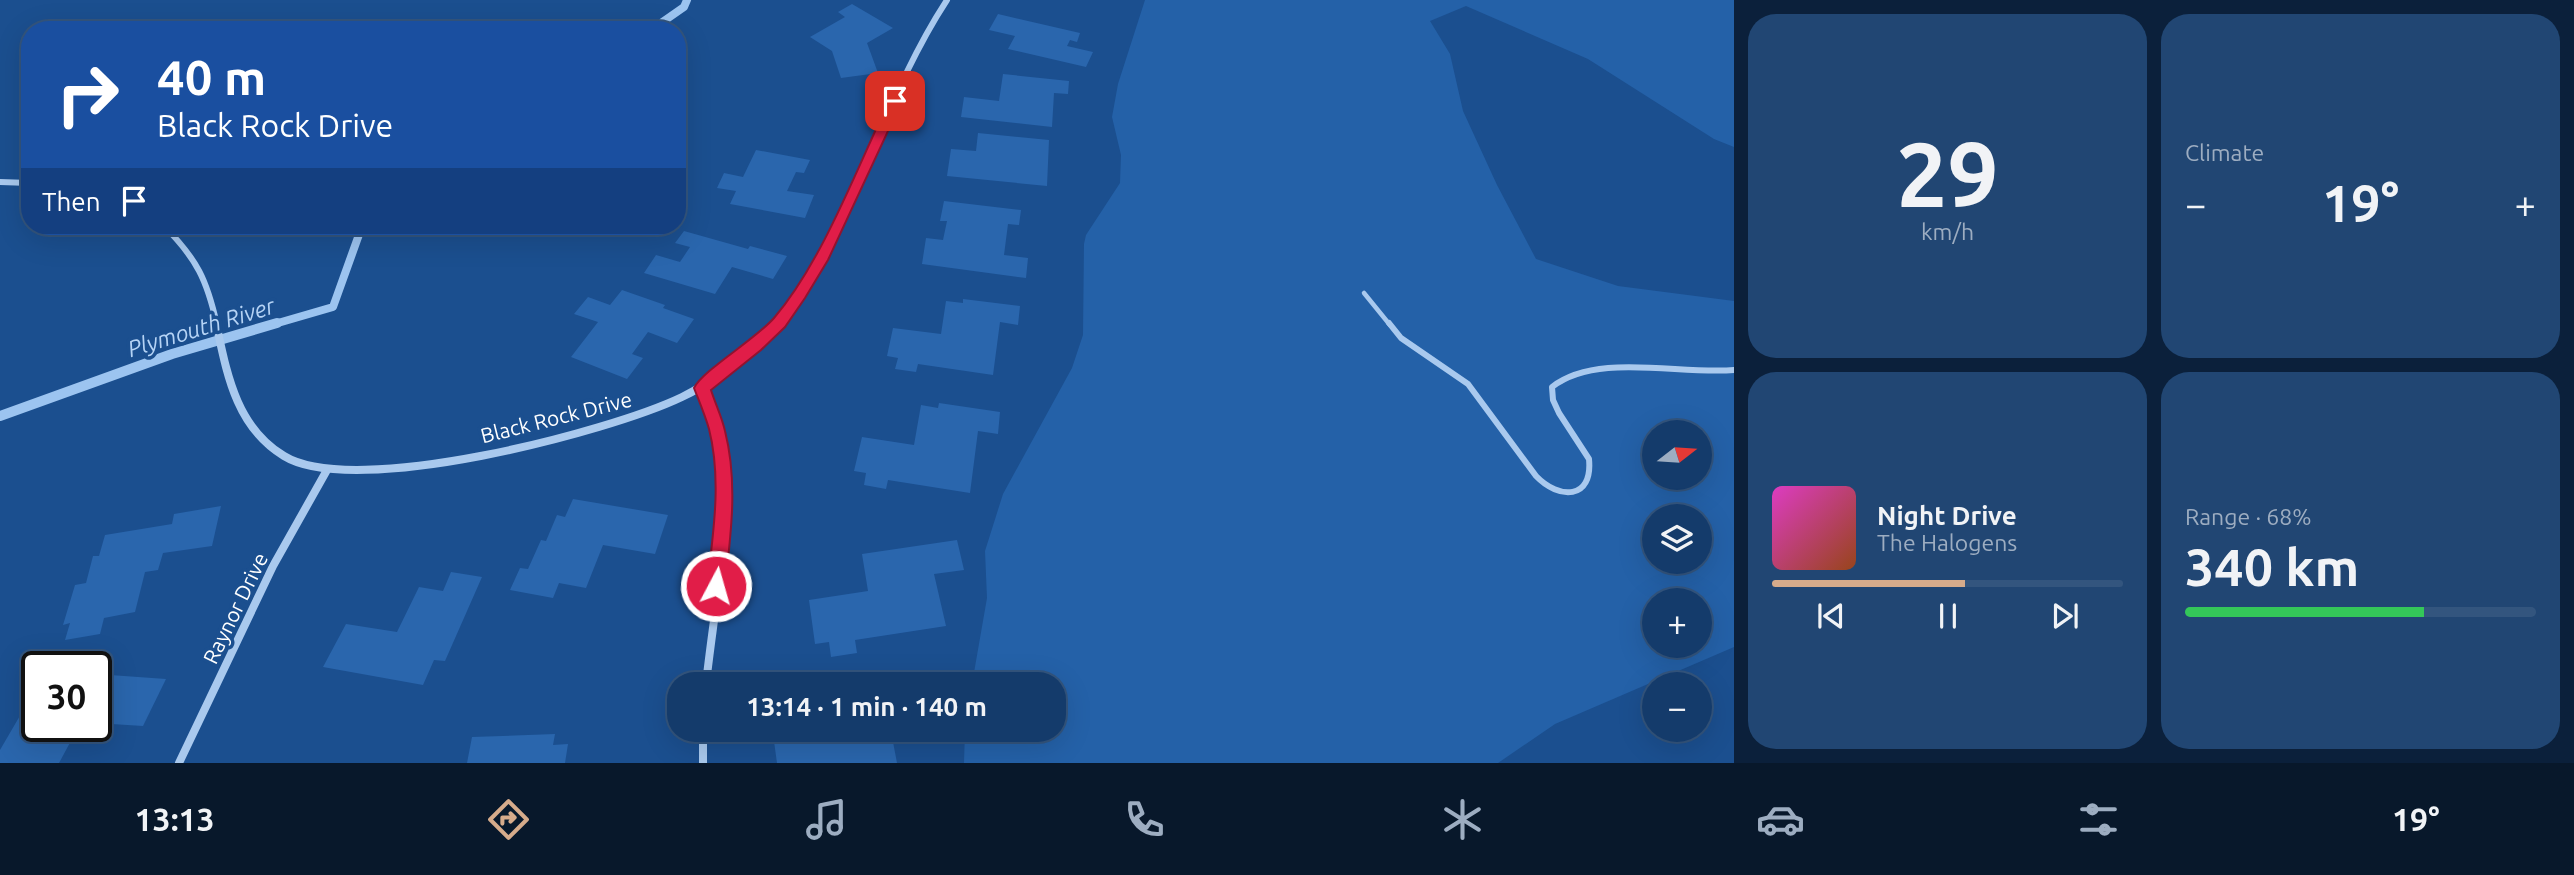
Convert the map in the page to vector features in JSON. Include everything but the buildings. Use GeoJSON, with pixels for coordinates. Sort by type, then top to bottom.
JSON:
{"type":"FeatureCollection","features":[{"type":"Feature","properties":{"kind":"street","name":"Black Rock Drive"},"geometry":{"type":"LineString","coordinates":[[177,235],[196,259],[209,288],[228,379],[245,418],[260,439],[285,457],[327,470],[365,471],[409,466],[543,442],[600,428],[653,411],[702,388],[779,323],[821,260],[919,51],[947,0]]}},
{"type":"Feature","properties":{"kind":"street"},"geometry":{"type":"LineString","coordinates":[[0,182],[21,183]]}},
{"type":"Feature","properties":{"kind":"street"},"geometry":{"type":"LineString","coordinates":[[702,388],[717,429],[723,464],[724,514],[707,672]]}},
{"type":"Feature","properties":{"kind":"street","name":"Raynor Drive"},"geometry":{"type":"LineString","coordinates":[[179,763],[273,566],[327,470]]}},
{"type":"Feature","properties":{"kind":"street"},"geometry":{"type":"LineString","coordinates":[[703,742],[703,763]]}},
{"type":"Feature","properties":{"kind":"lane"},"geometry":{"type":"LineString","coordinates":[[1364,293],[1401,338],[1468,384],[1536,476],[1548,488],[1558,492],[1569,493],[1581,489],[1588,481],[1591,470],[1589,459],[1553,400],[1552,387],[1559,378],[1570,373],[1614,368],[1712,373],[1734,370]]}},
{"type":"Feature","properties":{"kind":"shaded area"},"geometry":{"type":"Polygon","coordinates":[[[1145,0],[1734,0],[1734,147],[1714,139],[1588,59],[1466,6],[1430,21],[1450,54],[1463,111],[1497,185],[1536,259],[1618,286],[1734,301],[1734,647],[1712,656],[1712,588],[1642,588],[1642,658],[1708,658],[1676,672],[1642,672],[1642,687],[1555,724],[1498,763],[964,763],[965,742],[1066,742],[1066,672],[974,672],[987,598],[985,551],[1003,494],[1072,368],[1083,335],[1086,235],[1120,183],[1121,155],[1112,117],[1118,84],[1145,0]]]}},
{"type":"Feature","properties":{"kind":"waterway","name":"Plymouth River"},"geometry":{"type":"LineString","coordinates":[[664,21],[684,7],[687,0]]}},
{"type":"Feature","properties":{"kind":"waterway","name":"Plymouth River"},"geometry":{"type":"LineString","coordinates":[[271,325],[333,307],[359,235]]}},
{"type":"Feature","properties":{"kind":"waterway","name":"Plymouth River"},"geometry":{"type":"LineString","coordinates":[[0,416],[172,354],[277,323]]}},
{"type":"Feature","properties":{"kind":"route"},"geometry":{"type":"LineString","coordinates":[[716,586],[724,514],[723,464],[717,429],[702,388],[779,323],[800,294],[821,260],[895,101]]}}]}
